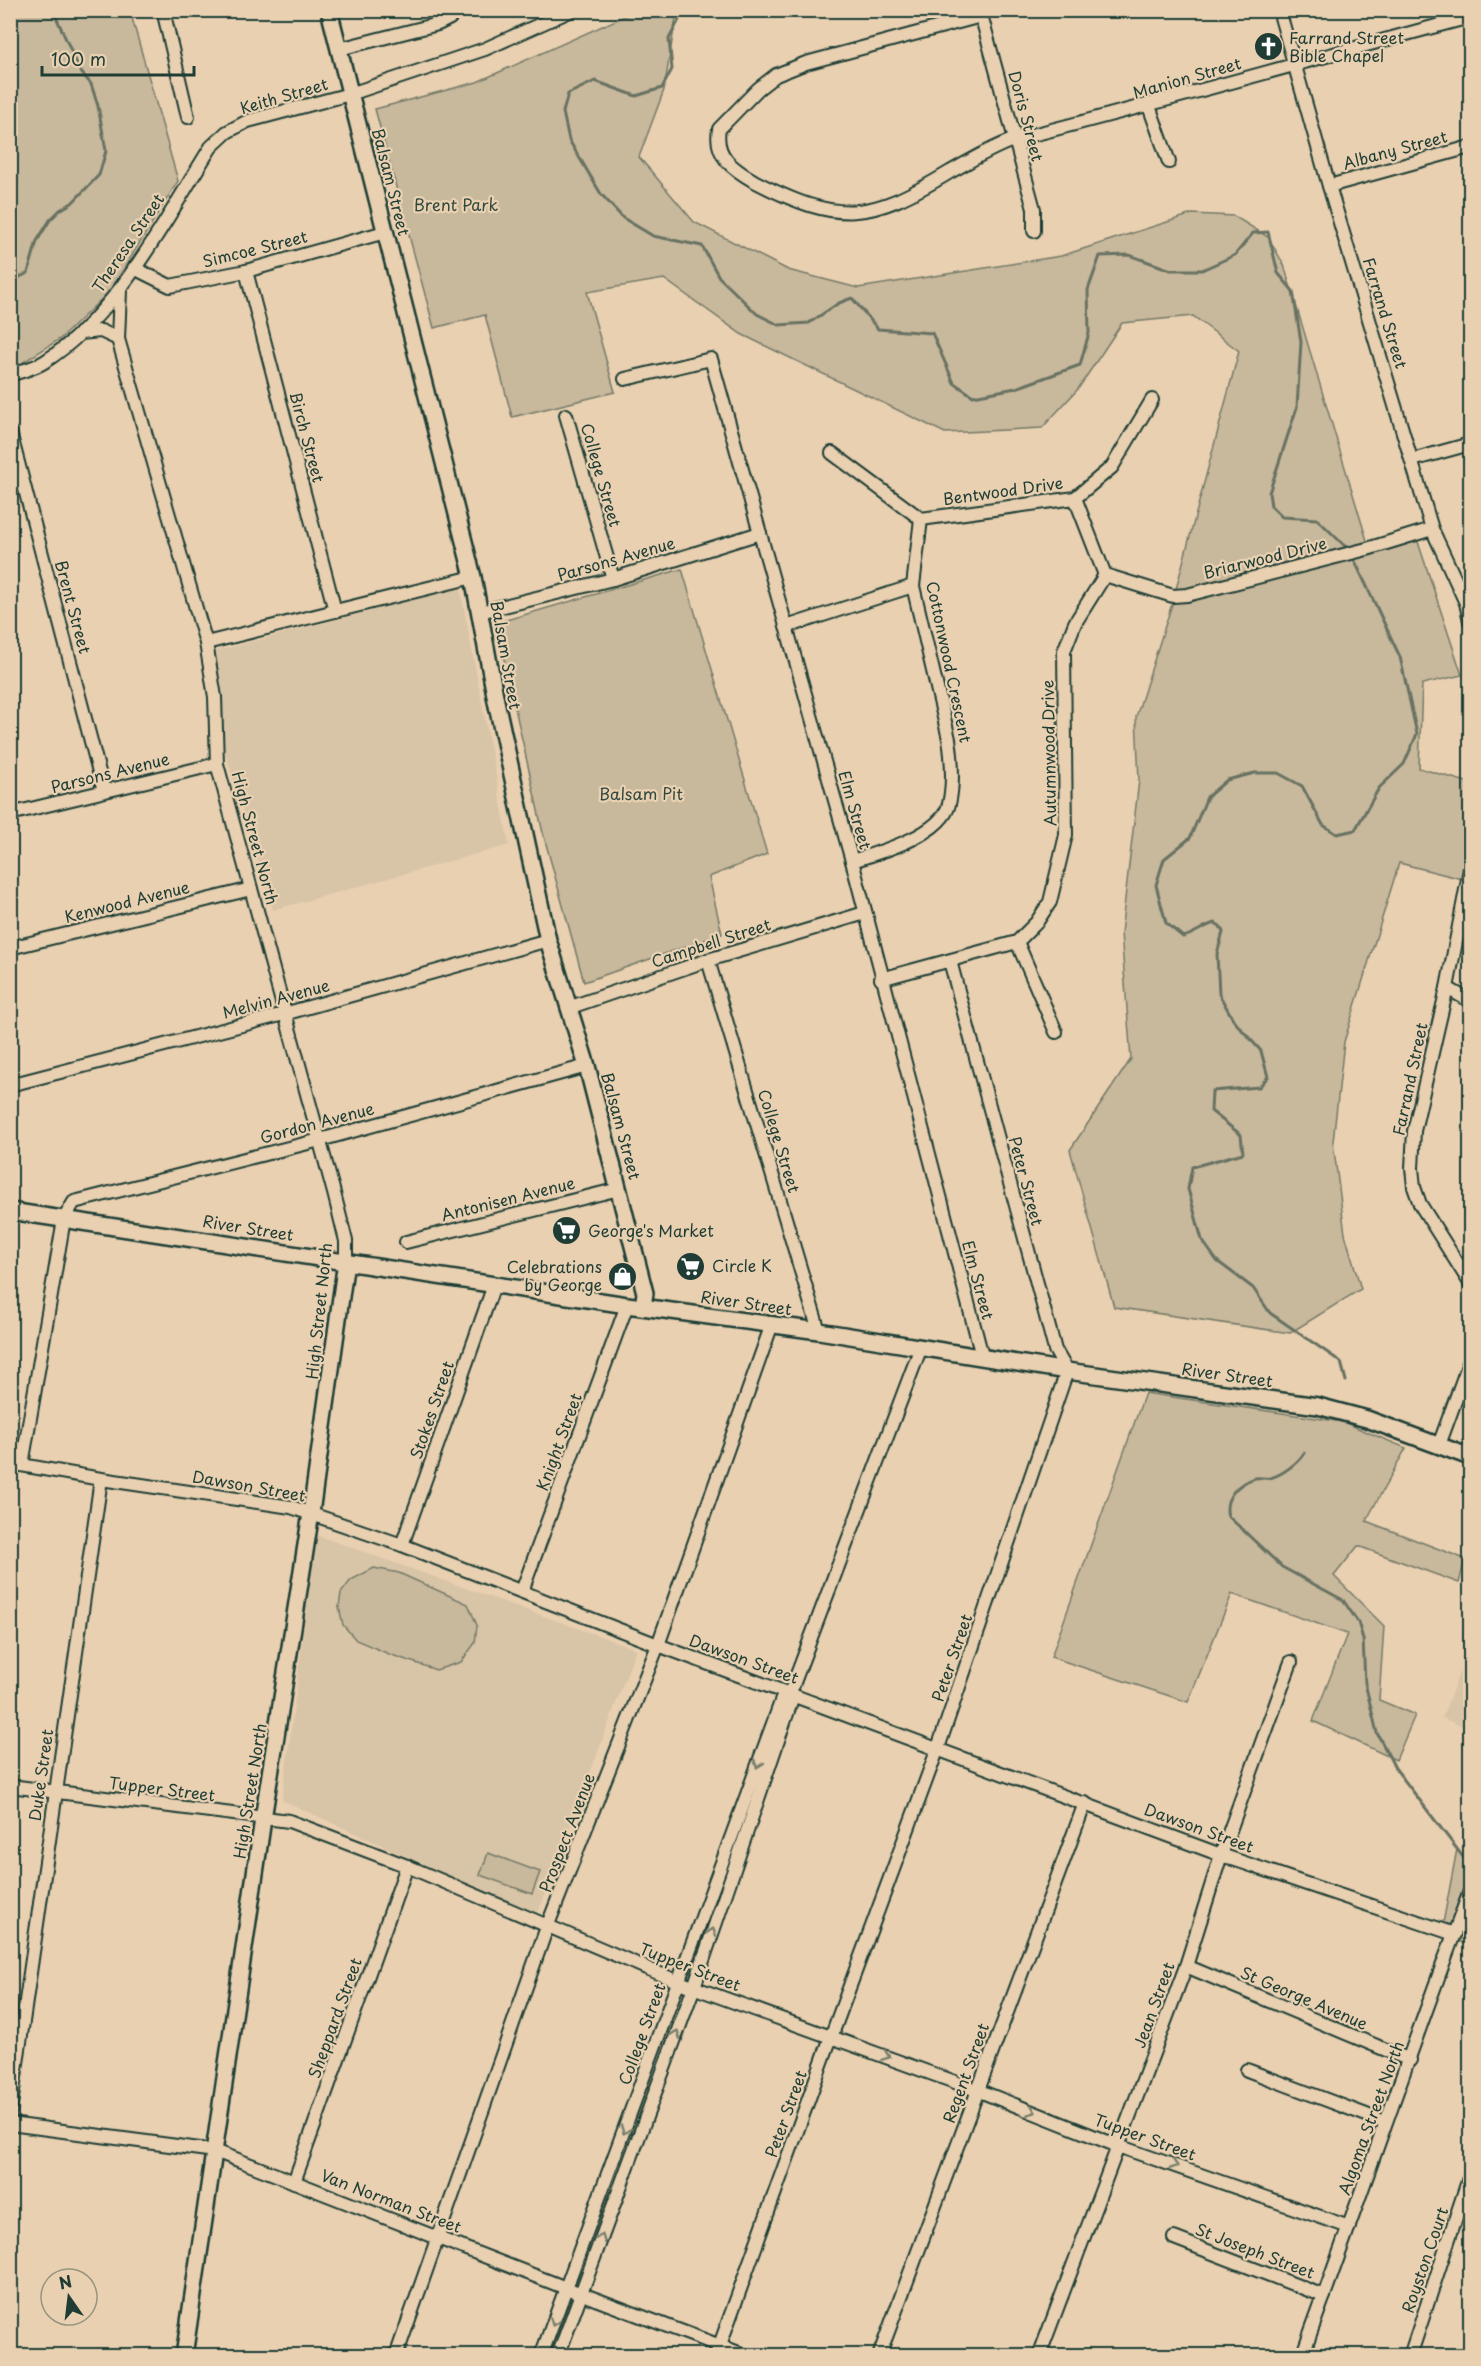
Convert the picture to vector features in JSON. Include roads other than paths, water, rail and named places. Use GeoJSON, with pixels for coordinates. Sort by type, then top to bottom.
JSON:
{"type":"FeatureCollection","features":[{"type":"Feature","properties":{"kind":"main road","name":"Balsam Street"},"geometry":{"type":"LineString","coordinates":[[329,10],[472,577],[500,724],[549,940],[587,1066],[619,1189],[645,1293],[643,1307]]}},
{"type":"Feature","properties":{"kind":"main road","name":"River Street"},"geometry":{"type":"LineString","coordinates":[[10,1211],[627,1305],[819,1331],[1067,1371],[1318,1406],[1367,1419],[1470,1457]]}},
{"type":"Feature","properties":{"kind":"main road","name":"High Street North"},"geometry":{"type":"LineString","coordinates":[[184,2355],[263,1819],[311,1513],[346,1261]]}},
{"type":"Feature","properties":{"kind":"street"},"geometry":{"type":"LineString","coordinates":[[163,10],[188,117]]}},
{"type":"Feature","properties":{"kind":"street"},"geometry":{"type":"LineString","coordinates":[[339,49],[438,24],[450,18],[455,10]]}},
{"type":"Feature","properties":{"kind":"street","name":"Keith Street"},"geometry":{"type":"LineString","coordinates":[[227,132],[248,121],[351,94],[485,49],[572,10]]}},
{"type":"Feature","properties":{"kind":"street","name":"Farrand Street"},"geometry":{"type":"LineString","coordinates":[[1279,10],[1293,64],[1432,529],[1468,602],[1470,621]]}},
{"type":"Feature","properties":{"kind":"street","name":"Manion Street"},"geometry":{"type":"LineString","coordinates":[[980,13],[806,63],[776,75],[758,89],[719,129],[717,137],[720,152],[727,163],[740,173],[806,205],[837,211],[863,211],[886,206],[909,196],[996,146],[1016,139],[1149,106],[1293,64],[1470,17]]}},
{"type":"Feature","properties":{"kind":"street","name":"Doris Street"},"geometry":{"type":"LineString","coordinates":[[980,13],[1034,209],[1034,231]]}},
{"type":"Feature","properties":{"kind":"street"},"geometry":{"type":"LineString","coordinates":[[1149,106],[1169,162]]}},
{"type":"Feature","properties":{"kind":"street","name":"Theresa Street"},"geometry":{"type":"LineString","coordinates":[[10,375],[44,363],[80,333],[120,291],[212,147],[227,132]]}},
{"type":"Feature","properties":{"kind":"street","name":"Albany Street"},"geometry":{"type":"LineString","coordinates":[[1329,186],[1470,147]]}},
{"type":"Feature","properties":{"kind":"street","name":"Simcoe Street"},"geometry":{"type":"LineString","coordinates":[[134,268],[170,286],[246,271],[386,232]]}},
{"type":"Feature","properties":{"kind":"street","name":"Birch Street"},"geometry":{"type":"LineString","coordinates":[[246,271],[335,611]]}},
{"type":"Feature","properties":{"kind":"street","name":"High Street North"},"geometry":{"type":"LineString","coordinates":[[120,291],[118,339],[206,643],[215,698],[217,764],[346,1240],[346,1261]]}},
{"type":"Feature","properties":{"kind":"street"},"geometry":{"type":"LineString","coordinates":[[80,333],[101,332],[118,339]]}},
{"type":"Feature","properties":{"kind":"street","name":"Elm Street"},"geometry":{"type":"LineString","coordinates":[[625,379],[711,359],[852,861],[982,1356]]}},
{"type":"Feature","properties":{"kind":"street","name":"Bentwood Drive"},"geometry":{"type":"LineString","coordinates":[[921,519],[1074,498],[1112,467],[1152,400]]}},
{"type":"Feature","properties":{"kind":"street","name":"College Street"},"geometry":{"type":"LineString","coordinates":[[566,415],[613,579]]}},
{"type":"Feature","properties":{"kind":"street","name":"Brent Street"},"geometry":{"type":"LineString","coordinates":[[10,432],[104,791]]}},
{"type":"Feature","properties":{"kind":"street"},"geometry":{"type":"LineString","coordinates":[[1412,460],[1470,444]]}},
{"type":"Feature","properties":{"kind":"street"},"geometry":{"type":"LineString","coordinates":[[832,453],[921,519]]}},
{"type":"Feature","properties":{"kind":"street"},"geometry":{"type":"LineString","coordinates":[[1074,498],[1106,575]]}},
{"type":"Feature","properties":{"kind":"street","name":"Cottonwood Crescent"},"geometry":{"type":"LineString","coordinates":[[852,861],[902,845],[944,815],[949,805],[952,760],[949,739],[913,586],[921,519]]}},
{"type":"Feature","properties":{"kind":"street","name":"Briarwood Drive"},"geometry":{"type":"LineString","coordinates":[[1106,575],[1173,596],[1187,595],[1367,549],[1432,529]]}},
{"type":"Feature","properties":{"kind":"street","name":"Parsons Avenue"},"geometry":{"type":"LineString","coordinates":[[480,612],[613,579],[760,533]]}},
{"type":"Feature","properties":{"kind":"street","name":"Autumnwood Drive"},"geometry":{"type":"LineString","coordinates":[[1017,942],[1045,909],[1054,888],[1066,836],[1064,651],[1075,623],[1106,575]]}},
{"type":"Feature","properties":{"kind":"street"},"geometry":{"type":"LineString","coordinates":[[206,643],[472,577]]}},
{"type":"Feature","properties":{"kind":"street"},"geometry":{"type":"LineString","coordinates":[[786,627],[913,586]]}},
{"type":"Feature","properties":{"kind":"street","name":"Parsons Avenue"},"geometry":{"type":"LineString","coordinates":[[10,814],[217,764]]}},
{"type":"Feature","properties":{"kind":"street","name":"Farrand Street"},"geometry":{"type":"LineString","coordinates":[[1470,868],[1447,988],[1414,1131],[1412,1168],[1420,1204],[1470,1283]]}},
{"type":"Feature","properties":{"kind":"street","name":"Kenwood Avenue"},"geometry":{"type":"LineString","coordinates":[[10,948],[251,889]]}},
{"type":"Feature","properties":{"kind":"street","name":"Campbell Street"},"geometry":{"type":"LineString","coordinates":[[568,1008],[708,960],[865,913]]}},
{"type":"Feature","properties":{"kind":"street","name":"Melvin Avenue"},"geometry":{"type":"LineString","coordinates":[[10,1085],[284,1014],[549,940]]}},
{"type":"Feature","properties":{"kind":"street"},"geometry":{"type":"LineString","coordinates":[[882,979],[1017,942],[1056,1032]]}},
{"type":"Feature","properties":{"kind":"street","name":"College Street"},"geometry":{"type":"LineString","coordinates":[[708,960],[819,1331]]}},
{"type":"Feature","properties":{"kind":"street","name":"Peter Street"},"geometry":{"type":"LineString","coordinates":[[718,2350],[938,1748],[1067,1371],[1054,1350],[950,961]]}},
{"type":"Feature","properties":{"kind":"street"},"geometry":{"type":"LineString","coordinates":[[1447,988],[1470,1001]]}},
{"type":"Feature","properties":{"kind":"street","name":"Gordon Avenue"},"geometry":{"type":"LineString","coordinates":[[64,1219],[74,1203],[320,1140],[587,1066]]}},
{"type":"Feature","properties":{"kind":"street","name":"Antonisen Avenue"},"geometry":{"type":"LineString","coordinates":[[406,1242],[619,1189]]}},
{"type":"Feature","properties":{"kind":"street"},"geometry":{"type":"LineString","coordinates":[[16,1464],[64,1219]]}},
{"type":"Feature","properties":{"kind":"street","name":"Stokes Street"},"geometry":{"type":"LineString","coordinates":[[402,1545],[494,1285]]}},
{"type":"Feature","properties":{"kind":"street","name":"Knight Street"},"geometry":{"type":"LineString","coordinates":[[522,1591],[627,1305]]}},
{"type":"Feature","properties":{"kind":"street","name":"Prospect Avenue"},"geometry":{"type":"LineString","coordinates":[[396,2355],[547,1927],[658,1645],[772,1324]]}},
{"type":"Feature","properties":{"kind":"street","name":"College Street"},"geometry":{"type":"LineString","coordinates":[[558,2355],[693,1987],[791,1702],[790,1693],[921,1347]]}},
{"type":"Feature","properties":{"kind":"street"},"geometry":{"type":"LineString","coordinates":[[1439,1445],[1470,1360]]}},
{"type":"Feature","properties":{"kind":"street","name":"Dawson Street"},"geometry":{"type":"LineString","coordinates":[[16,1464],[291,1507],[311,1513],[402,1545],[658,1645],[1221,1855],[1454,1934]]}},
{"type":"Feature","properties":{"kind":"street","name":"Duke Street"},"geometry":{"type":"LineString","coordinates":[[10,2112],[101,1479]]}},
{"type":"Feature","properties":{"kind":"street","name":"Jean Street"},"geometry":{"type":"LineString","coordinates":[[1039,2355],[1186,1966],[1221,1855],[1291,1662]]}},
{"type":"Feature","properties":{"kind":"street","name":"College Street"},"geometry":{"type":"LineString","coordinates":[[541,2355],[782,1699],[790,1693]]}},
{"type":"Feature","properties":{"kind":"street","name":"Tupper Street"},"geometry":{"type":"LineString","coordinates":[[10,1786],[289,1821],[407,1866],[679,1982],[977,2090],[1118,2146],[1349,2227]]}},
{"type":"Feature","properties":{"kind":"street","name":"Regent Street"},"geometry":{"type":"LineString","coordinates":[[879,2355],[1085,1803]]}},
{"type":"Feature","properties":{"kind":"street","name":"Sheppard Street"},"geometry":{"type":"LineString","coordinates":[[294,2182],[407,1866]]}},
{"type":"Feature","properties":{"kind":"street","name":"Algoma Street North"},"geometry":{"type":"LineString","coordinates":[[1302,2355],[1469,1895]]}},
{"type":"Feature","properties":{"kind":"street","name":"St George Avenue"},"geometry":{"type":"LineString","coordinates":[[1186,1966],[1410,2060]]}},
{"type":"Feature","properties":{"kind":"street"},"geometry":{"type":"LineString","coordinates":[[1247,2070],[1385,2122]]}},
{"type":"Feature","properties":{"kind":"street"},"geometry":{"type":"LineString","coordinates":[[645,2075],[658,2081]]}},
{"type":"Feature","properties":{"kind":"street","name":"Van Norman Street"},"geometry":{"type":"LineString","coordinates":[[10,2124],[215,2151],[437,2236],[718,2350],[747,2355]]}},
{"type":"Feature","properties":{"kind":"street","name":"Royston Court"},"geometry":{"type":"LineString","coordinates":[[1410,2355],[1470,2175]]}},
{"type":"Feature","properties":{"kind":"street","name":"St Joseph Street"},"geometry":{"type":"LineString","coordinates":[[1174,2238],[1324,2296]]}},
{"type":"Feature","properties":{"kind":"waterway"},"geometry":{"type":"LineString","coordinates":[[10,282],[28,273],[37,241],[50,220],[72,203],[99,175],[106,151],[98,106],[91,84],[80,71],[53,10]]}},
{"type":"Feature","properties":{"kind":"waterway"},"geometry":{"type":"LineString","coordinates":[[684,10],[669,39],[672,69],[662,88],[636,96],[595,81],[568,94],[563,112],[569,140],[601,194],[623,218],[653,236],[702,246],[719,277],[757,314],[779,325],[809,323],[839,303],[852,298],[878,329],[932,333],[954,383],[973,396],[1016,388],[1080,365],[1089,333],[1088,290],[1100,256],[1129,255],[1171,270],[1202,270],[1235,255],[1253,233],[1268,232],[1278,273],[1293,291],[1301,342],[1297,407],[1269,493],[1271,506],[1282,517],[1317,519],[1350,551]]}},
{"type":"Feature","properties":{"kind":"waterway"},"geometry":{"type":"LineString","coordinates":[[1346,1381],[1341,1362],[1270,1313],[1253,1288],[1217,1261],[1202,1240],[1188,1189],[1192,1167],[1243,1153],[1241,1135],[1211,1111],[1212,1091],[1259,1087],[1268,1077],[1261,1051],[1234,1021],[1219,994],[1217,954],[1223,932],[1220,926],[1215,923],[1183,937],[1166,923],[1156,885],[1164,859],[1190,838],[1207,797],[1227,780],[1255,773],[1278,773],[1302,786],[1323,825],[1337,834],[1355,830],[1379,788],[1404,764],[1417,734],[1400,657],[1353,557]]}},
{"type":"Feature","properties":{"kind":"waterway"},"geometry":{"type":"LineString","coordinates":[[1304,1453],[1294,1465],[1280,1474],[1270,1478],[1255,1478],[1238,1487],[1230,1497],[1228,1516],[1282,1567],[1343,1600],[1358,1622],[1363,1639],[1365,1683],[1377,1733],[1395,1768],[1470,1866]]}},
{"type":"Feature","properties":{"kind":"place","name":"Farrand Street Bible Chapel"},"geometry":{"type":"Point","coordinates":[1268,47]}},
{"type":"Feature","properties":{"kind":"place","name":"George's Market"},"geometry":{"type":"Point","coordinates":[567,1231]}},
{"type":"Feature","properties":{"kind":"place","name":"Circle K"},"geometry":{"type":"Point","coordinates":[691,1266]}},
{"type":"Feature","properties":{"kind":"place","name":"Celebrations by George"},"geometry":{"type":"Point","coordinates":[623,1276]}},
{"type":"Feature","properties":{"kind":"park label","name":"Brent Park"},"geometry":{"type":"Point","coordinates":[456,205]}},
{"type":"Feature","properties":{"kind":"park label","name":"Balsam Pit"},"geometry":{"type":"Point","coordinates":[641,794]}}]}
